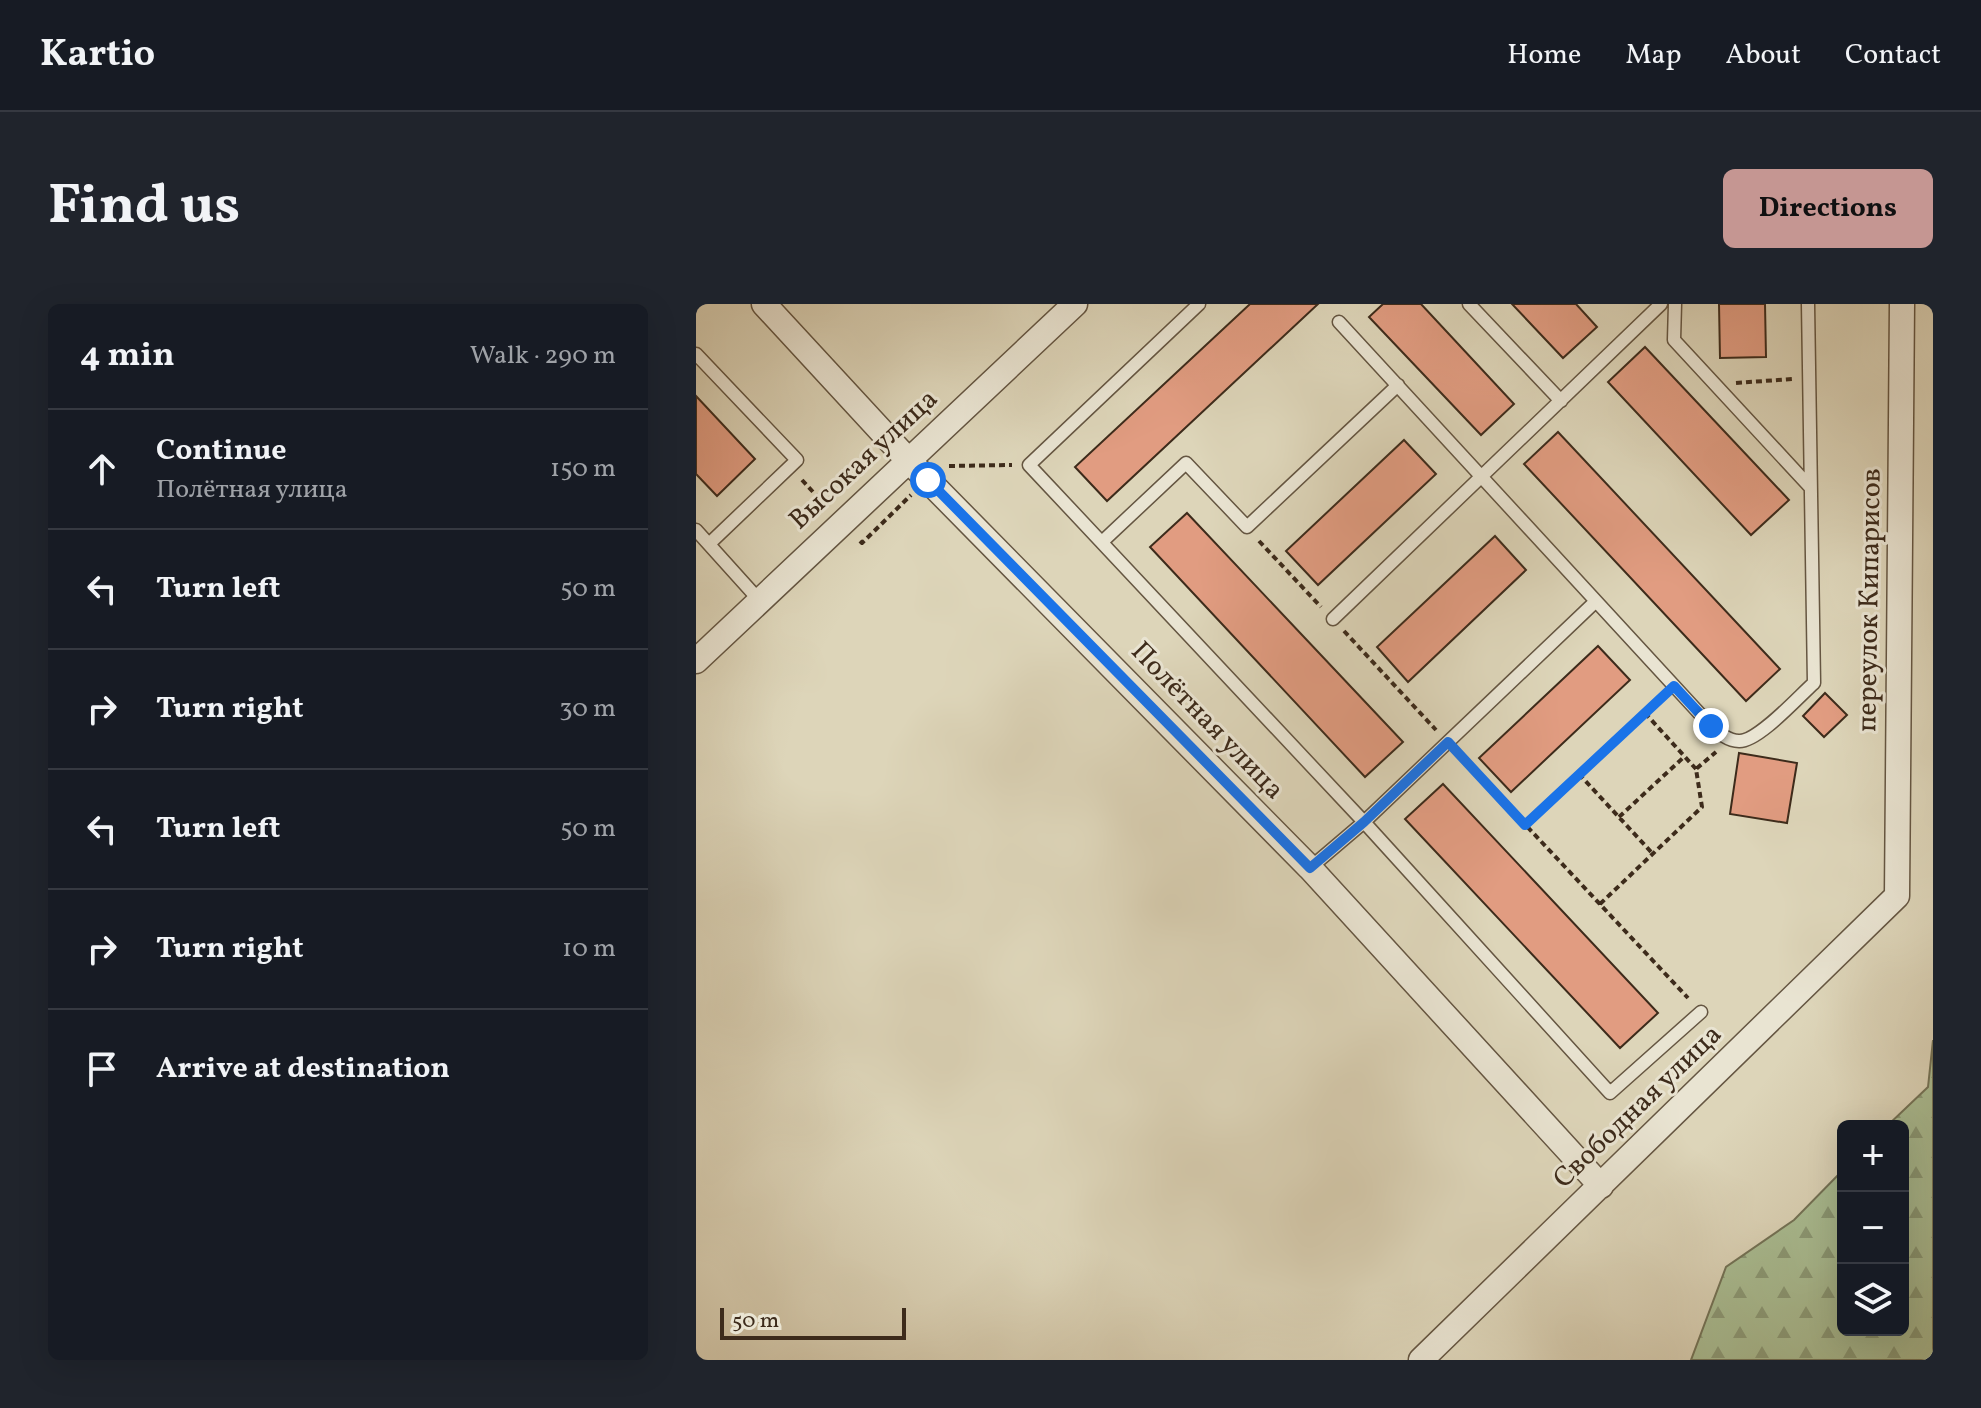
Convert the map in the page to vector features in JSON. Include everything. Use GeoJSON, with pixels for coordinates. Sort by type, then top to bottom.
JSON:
{"type":"FeatureCollection","features":[{"type":"Feature","properties":{"kind":"street","name":"Полётная улица"},"geometry":{"type":"LineString","coordinates":[[764,304],[908,460],[1310,868],[1601,1186]]}},
{"type":"Feature","properties":{"kind":"street","name":"Высокая улица"},"geometry":{"type":"LineString","coordinates":[[696,661],[1075,304]]}},
{"type":"Feature","properties":{"kind":"street","name":"переулок Кипарисов"},"geometry":{"type":"LineString","coordinates":[[1897,896],[1902,304]]}},
{"type":"Feature","properties":{"kind":"street","name":"Свободная улица"},"geometry":{"type":"LineString","coordinates":[[1421,1360],[1897,896]]}},
{"type":"Feature","properties":{"kind":"lane"},"geometry":{"type":"LineString","coordinates":[[1199,304],[1029,465],[1364,822],[1610,1093],[1701,1012]]}},
{"type":"Feature","properties":{"kind":"lane"},"geometry":{"type":"LineString","coordinates":[[1469,304],[1561,401]]}},
{"type":"Feature","properties":{"kind":"lane"},"geometry":{"type":"LineString","coordinates":[[1333,619],[1661,304]]}},
{"type":"Feature","properties":{"kind":"lane"},"geometry":{"type":"LineString","coordinates":[[1675,304],[1674,340],[1810,487]]}},
{"type":"Feature","properties":{"kind":"lane"},"geometry":{"type":"LineString","coordinates":[[1339,322],[1711,726],[1737,742],[1751,739],[1814,683],[1808,304]]}},
{"type":"Feature","properties":{"kind":"lane"},"geometry":{"type":"LineString","coordinates":[[696,354],[797,460],[709,544]]}},
{"type":"Feature","properties":{"kind":"lane"},"geometry":{"type":"LineString","coordinates":[[1103,541],[1186,463],[1247,527],[1398,385]]}},
{"type":"Feature","properties":{"kind":"lane"},"geometry":{"type":"LineString","coordinates":[[696,530],[759,600]]}},
{"type":"Feature","properties":{"kind":"lane"},"geometry":{"type":"LineString","coordinates":[[1310,868],[1364,822],[1595,602]]}},
{"type":"Feature","properties":{"kind":"path"},"geometry":{"type":"LineString","coordinates":[[1714,384],[1809,378]]}},
{"type":"Feature","properties":{"kind":"path"},"geometry":{"type":"LineString","coordinates":[[1247,527],[1701,1012]]}},
{"type":"Feature","properties":{"kind":"path"},"geometry":{"type":"LineString","coordinates":[[1525,825],[1674,686]]}},
{"type":"Feature","properties":{"kind":"path"},"geometry":{"type":"LineString","coordinates":[[1600,904],[1702,807],[1696,769],[1645,713]]}},
{"type":"Feature","properties":{"kind":"path"},"geometry":{"type":"LineString","coordinates":[[1696,769],[1731,739]]}},
{"type":"Feature","properties":{"kind":"path"},"geometry":{"type":"LineString","coordinates":[[1619,817],[1685,756]]}},
{"type":"Feature","properties":{"kind":"path"},"geometry":{"type":"LineString","coordinates":[[1579,774],[1653,854]]}},
{"type":"Feature","properties":{"kind":"green space"},"geometry":{"type":"Polygon","coordinates":[[[1933,1040],[1933,1360],[1691,1360],[1726,1267],[1794,1220],[1837,1176],[1837,1336],[1909,1336],[1909,1120],[1893,1120],[1928,1087],[1933,1040]]]}},
{"type":"Feature","properties":{"kind":"building"},"geometry":{"type":"Polygon","coordinates":[[[1250,304],[1318,304],[1107,501],[1075,467],[1250,304]]]}},
{"type":"Feature","properties":{"kind":"building"},"geometry":{"type":"Polygon","coordinates":[[[1383,304],[1421,304],[1514,404],[1481,435],[1369,317],[1383,304]]]}},
{"type":"Feature","properties":{"kind":"building"},"geometry":{"type":"Polygon","coordinates":[[[1512,304],[1576,304],[1597,327],[1563,358],[1512,304]]]}},
{"type":"Feature","properties":{"kind":"building"},"geometry":{"type":"Polygon","coordinates":[[[1719,304],[1765,304],[1766,357],[1720,358],[1719,304]]]}},
{"type":"Feature","properties":{"kind":"building"},"geometry":{"type":"Polygon","coordinates":[[[1645,347],[1789,500],[1751,535],[1608,382],[1645,347]]]}},
{"type":"Feature","properties":{"kind":"building"},"geometry":{"type":"Polygon","coordinates":[[[696,396],[755,459],[717,496],[696,474],[696,396]]]}},
{"type":"Feature","properties":{"kind":"building"},"geometry":{"type":"Polygon","coordinates":[[[1558,432],[1780,669],[1746,701],[1524,464],[1558,432]]]}},
{"type":"Feature","properties":{"kind":"building"},"geometry":{"type":"Polygon","coordinates":[[[1404,440],[1436,474],[1318,585],[1286,551],[1404,440]]]}},
{"type":"Feature","properties":{"kind":"building"},"geometry":{"type":"Polygon","coordinates":[[[1187,513],[1403,742],[1365,777],[1150,547],[1187,513]]]}},
{"type":"Feature","properties":{"kind":"building"},"geometry":{"type":"Polygon","coordinates":[[[1495,536],[1526,570],[1408,682],[1377,647],[1495,536]]]}},
{"type":"Feature","properties":{"kind":"building"},"geometry":{"type":"Polygon","coordinates":[[[1598,646],[1630,680],[1511,792],[1479,758],[1598,646]]]}},
{"type":"Feature","properties":{"kind":"building"},"geometry":{"type":"Polygon","coordinates":[[[1825,693],[1847,715],[1824,737],[1803,716],[1825,693]]]}},
{"type":"Feature","properties":{"kind":"building"},"geometry":{"type":"Polygon","coordinates":[[[1739,753],[1797,763],[1787,823],[1730,814],[1739,753]]]}},
{"type":"Feature","properties":{"kind":"building"},"geometry":{"type":"Polygon","coordinates":[[[1443,784],[1658,1013],[1620,1048],[1405,819],[1443,784]]]}},
{"type":"Feature","properties":{"kind":"route"},"geometry":{"type":"LineString","coordinates":[[928,480],[1310,868],[1364,822],[1448,742],[1525,825],[1674,686],[1711,726]]}}]}
